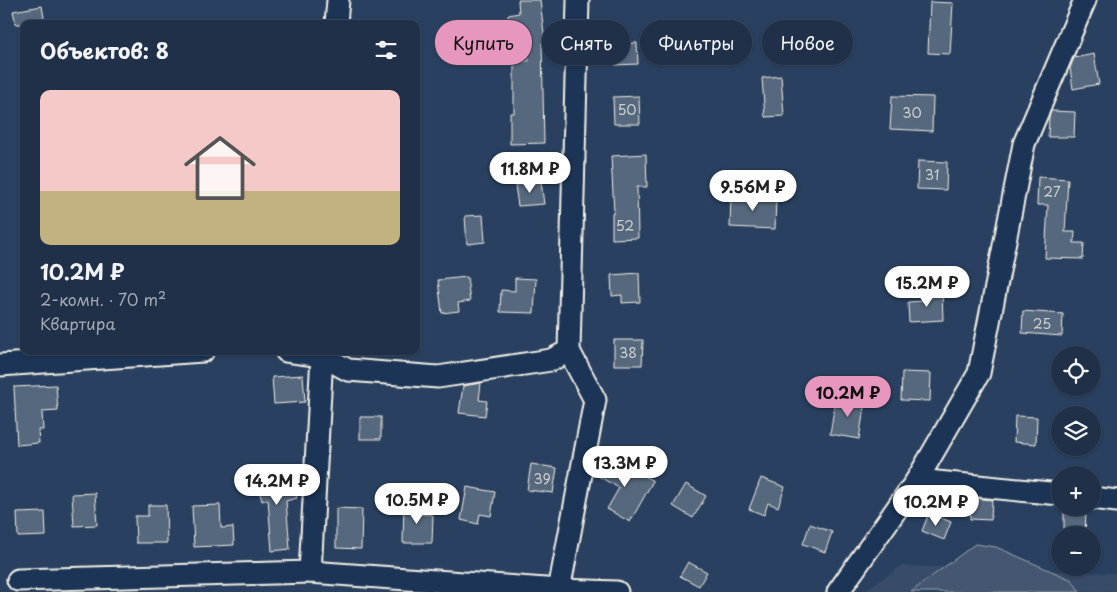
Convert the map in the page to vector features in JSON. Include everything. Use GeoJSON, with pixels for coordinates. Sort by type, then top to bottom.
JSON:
{"type":"FeatureCollection","features":[{"type":"Feature","properties":{"kind":"street"},"geometry":{"type":"LineString","coordinates":[[336,20],[338,0]]}},
{"type":"Feature","properties":{"kind":"street"},"geometry":{"type":"LineString","coordinates":[[559,590],[595,400],[569,351],[578,0]]}},
{"type":"Feature","properties":{"kind":"street"},"geometry":{"type":"LineString","coordinates":[[838,592],[918,480],[979,373],[1024,144],[1085,0]]}},
{"type":"Feature","properties":{"kind":"street"},"geometry":{"type":"LineString","coordinates":[[328,355],[348,370],[438,377],[551,360],[569,351]]}},
{"type":"Feature","properties":{"kind":"street"},"geometry":{"type":"LineString","coordinates":[[0,365],[145,355]]}},
{"type":"Feature","properties":{"kind":"street"},"geometry":{"type":"LineString","coordinates":[[310,572],[325,355]]}},
{"type":"Feature","properties":{"kind":"street"},"geometry":{"type":"LineString","coordinates":[[918,480],[1051,493]]}},
{"type":"Feature","properties":{"kind":"street"},"geometry":{"type":"LineString","coordinates":[[1101,499],[1117,501]]}},
{"type":"Feature","properties":{"kind":"street"},"geometry":{"type":"LineString","coordinates":[[18,580],[310,572],[559,590],[617,592]]}},
{"type":"Feature","properties":{"kind":"shaded area"},"geometry":{"type":"Polygon","coordinates":[[[975,544],[996,547],[1051,571],[1051,576],[1063,576],[1072,580],[1080,592],[911,592],[975,544]]]}},
{"type":"Feature","properties":{"kind":"shaded area"},"geometry":{"type":"Polygon","coordinates":[[[901,566],[1051,571],[1051,576],[1101,576],[1101,572],[1117,573],[1117,592],[862,592],[901,566]]]}},
{"type":"Feature","properties":{"kind":"building"},"geometry":{"type":"Polygon","coordinates":[[[518,0],[540,0],[542,20],[544,143],[510,144],[510,113],[514,113],[514,65],[532,65],[532,20],[509,20],[508,15],[519,13],[518,0]]]}},
{"type":"Feature","properties":{"kind":"building"},"geometry":{"type":"Polygon","coordinates":[[[930,2],[953,3],[950,54],[928,53],[930,2]]]}},
{"type":"Feature","properties":{"kind":"building"},"geometry":{"type":"Polygon","coordinates":[[[42,6],[44,20],[20,20],[20,24],[16,24],[13,11],[42,6]]]}},
{"type":"Feature","properties":{"kind":"building"},"geometry":{"type":"Polygon","coordinates":[[[630,43],[637,43],[638,64],[630,64],[630,43]]]}},
{"type":"Feature","properties":{"kind":"building"},"geometry":{"type":"Polygon","coordinates":[[[1094,54],[1099,84],[1073,89],[1070,68],[1074,58],[1094,54]]]}},
{"type":"Feature","properties":{"kind":"building"},"geometry":{"type":"Polygon","coordinates":[[[781,76],[784,116],[765,117],[762,78],[781,76]]]}},
{"type":"Feature","properties":{"kind":"building"},"geometry":{"type":"Polygon","coordinates":[[[639,96],[640,124],[614,124],[613,97],[639,96]]]}},
{"type":"Feature","properties":{"kind":"building"},"geometry":{"type":"Polygon","coordinates":[[[892,96],[933,97],[932,131],[890,129],[892,96]]]}},
{"type":"Feature","properties":{"kind":"building"},"geometry":{"type":"Polygon","coordinates":[[[1051,111],[1075,112],[1074,137],[1048,137],[1051,111]]]}},
{"type":"Feature","properties":{"kind":"building"},"geometry":{"type":"Polygon","coordinates":[[[646,154],[647,187],[637,187],[638,238],[612,239],[612,213],[614,213],[611,156],[646,154]]]}},
{"type":"Feature","properties":{"kind":"building"},"geometry":{"type":"Polygon","coordinates":[[[918,161],[947,162],[946,190],[917,189],[918,161]]]}},
{"type":"Feature","properties":{"kind":"building"},"geometry":{"type":"Polygon","coordinates":[[[1038,177],[1068,179],[1065,232],[1075,232],[1074,243],[1084,243],[1083,259],[1045,258],[1048,205],[1037,205],[1038,177]]]}},
{"type":"Feature","properties":{"kind":"building"},"geometry":{"type":"Polygon","coordinates":[[[541,182],[544,204],[518,206],[515,185],[541,182]]]}},
{"type":"Feature","properties":{"kind":"building"},"geometry":{"type":"Polygon","coordinates":[[[731,196],[776,197],[775,229],[730,227],[731,196]]]}},
{"type":"Feature","properties":{"kind":"building"},"geometry":{"type":"Polygon","coordinates":[[[483,215],[485,242],[467,244],[465,216],[483,215]]]}},
{"type":"Feature","properties":{"kind":"building"},"geometry":{"type":"Polygon","coordinates":[[[639,273],[640,302],[622,303],[622,295],[612,296],[611,275],[639,273]]]}},
{"type":"Feature","properties":{"kind":"building"},"geometry":{"type":"Polygon","coordinates":[[[467,277],[470,301],[458,303],[459,311],[442,313],[438,280],[467,277]]]}},
{"type":"Feature","properties":{"kind":"building"},"geometry":{"type":"Polygon","coordinates":[[[515,278],[536,279],[534,313],[500,312],[501,290],[515,291],[515,278]]]}},
{"type":"Feature","properties":{"kind":"building"},"geometry":{"type":"Polygon","coordinates":[[[942,290],[943,320],[909,322],[908,302],[924,301],[923,291],[942,290]]]}},
{"type":"Feature","properties":{"kind":"building"},"geometry":{"type":"Polygon","coordinates":[[[1023,311],[1063,314],[1062,336],[1022,333],[1023,311]]]}},
{"type":"Feature","properties":{"kind":"building"},"geometry":{"type":"Polygon","coordinates":[[[614,340],[643,340],[642,365],[614,365],[614,340]]]}},
{"type":"Feature","properties":{"kind":"building"},"geometry":{"type":"Polygon","coordinates":[[[902,372],[931,373],[930,401],[901,400],[902,372]]]}},
{"type":"Feature","properties":{"kind":"building"},"geometry":{"type":"Polygon","coordinates":[[[303,375],[305,402],[274,404],[272,377],[303,375]]]}},
{"type":"Feature","properties":{"kind":"building"},"geometry":{"type":"Polygon","coordinates":[[[481,383],[479,400],[487,401],[485,416],[459,413],[463,386],[481,383]]]}},
{"type":"Feature","properties":{"kind":"building"},"geometry":{"type":"Polygon","coordinates":[[[56,385],[58,411],[42,412],[43,430],[38,430],[39,443],[17,445],[14,387],[56,385]]]}},
{"type":"Feature","properties":{"kind":"building"},"geometry":{"type":"Polygon","coordinates":[[[836,397],[865,402],[859,439],[830,434],[836,397]]]}},
{"type":"Feature","properties":{"kind":"building"},"geometry":{"type":"Polygon","coordinates":[[[1015,416],[1037,417],[1036,444],[1014,442],[1015,416]]]}},
{"type":"Feature","properties":{"kind":"building"},"geometry":{"type":"Polygon","coordinates":[[[360,417],[381,417],[381,439],[360,439],[360,417]]]}},
{"type":"Feature","properties":{"kind":"building"},"geometry":{"type":"Polygon","coordinates":[[[610,456],[653,481],[630,522],[607,509],[619,488],[598,476],[610,456]]]}},
{"type":"Feature","properties":{"kind":"building"},"geometry":{"type":"Polygon","coordinates":[[[531,464],[557,468],[553,493],[527,490],[531,464]]]}},
{"type":"Feature","properties":{"kind":"building"},"geometry":{"type":"Polygon","coordinates":[[[278,469],[282,482],[291,479],[297,498],[286,501],[290,549],[272,551],[268,499],[262,501],[255,476],[278,469]]]}},
{"type":"Feature","properties":{"kind":"building"},"geometry":{"type":"Polygon","coordinates":[[[761,478],[785,487],[778,507],[768,503],[764,515],[749,509],[761,478]]]}},
{"type":"Feature","properties":{"kind":"building"},"geometry":{"type":"Polygon","coordinates":[[[686,484],[706,496],[693,518],[673,506],[686,484]]]}},
{"type":"Feature","properties":{"kind":"building"},"geometry":{"type":"Polygon","coordinates":[[[467,487],[495,492],[491,516],[480,514],[478,524],[461,520],[467,487]]]}},
{"type":"Feature","properties":{"kind":"building"},"geometry":{"type":"Polygon","coordinates":[[[95,493],[97,525],[74,526],[72,494],[95,493]]]}},
{"type":"Feature","properties":{"kind":"building"},"geometry":{"type":"Polygon","coordinates":[[[971,498],[992,500],[991,520],[970,519],[971,498]]]}},
{"type":"Feature","properties":{"kind":"building"},"geometry":{"type":"Polygon","coordinates":[[[404,501],[419,501],[419,514],[433,515],[432,543],[403,543],[404,501]]]}},
{"type":"Feature","properties":{"kind":"building"},"geometry":{"type":"Polygon","coordinates":[[[148,505],[166,505],[167,543],[136,543],[135,516],[148,516],[148,505]]]}},
{"type":"Feature","properties":{"kind":"building"},"geometry":{"type":"Polygon","coordinates":[[[220,505],[221,528],[233,527],[234,545],[194,547],[192,506],[220,505]]]}},
{"type":"Feature","properties":{"kind":"building"},"geometry":{"type":"Polygon","coordinates":[[[336,508],[362,509],[361,549],[336,548],[336,508]]]}},
{"type":"Feature","properties":{"kind":"building"},"geometry":{"type":"Polygon","coordinates":[[[45,512],[46,536],[18,537],[17,513],[45,512]]]}},
{"type":"Feature","properties":{"kind":"building"},"geometry":{"type":"Polygon","coordinates":[[[929,513],[951,522],[944,540],[922,531],[929,513]]]}},
{"type":"Feature","properties":{"kind":"building"},"geometry":{"type":"Polygon","coordinates":[[[1064,516],[1086,516],[1085,526],[1064,526],[1064,516]]]}},
{"type":"Feature","properties":{"kind":"building"},"geometry":{"type":"Polygon","coordinates":[[[810,524],[832,532],[825,552],[803,544],[810,524]]]}},
{"type":"Feature","properties":{"kind":"building"},"geometry":{"type":"Polygon","coordinates":[[[688,562],[707,572],[699,586],[680,576],[688,562]]]}}]}
